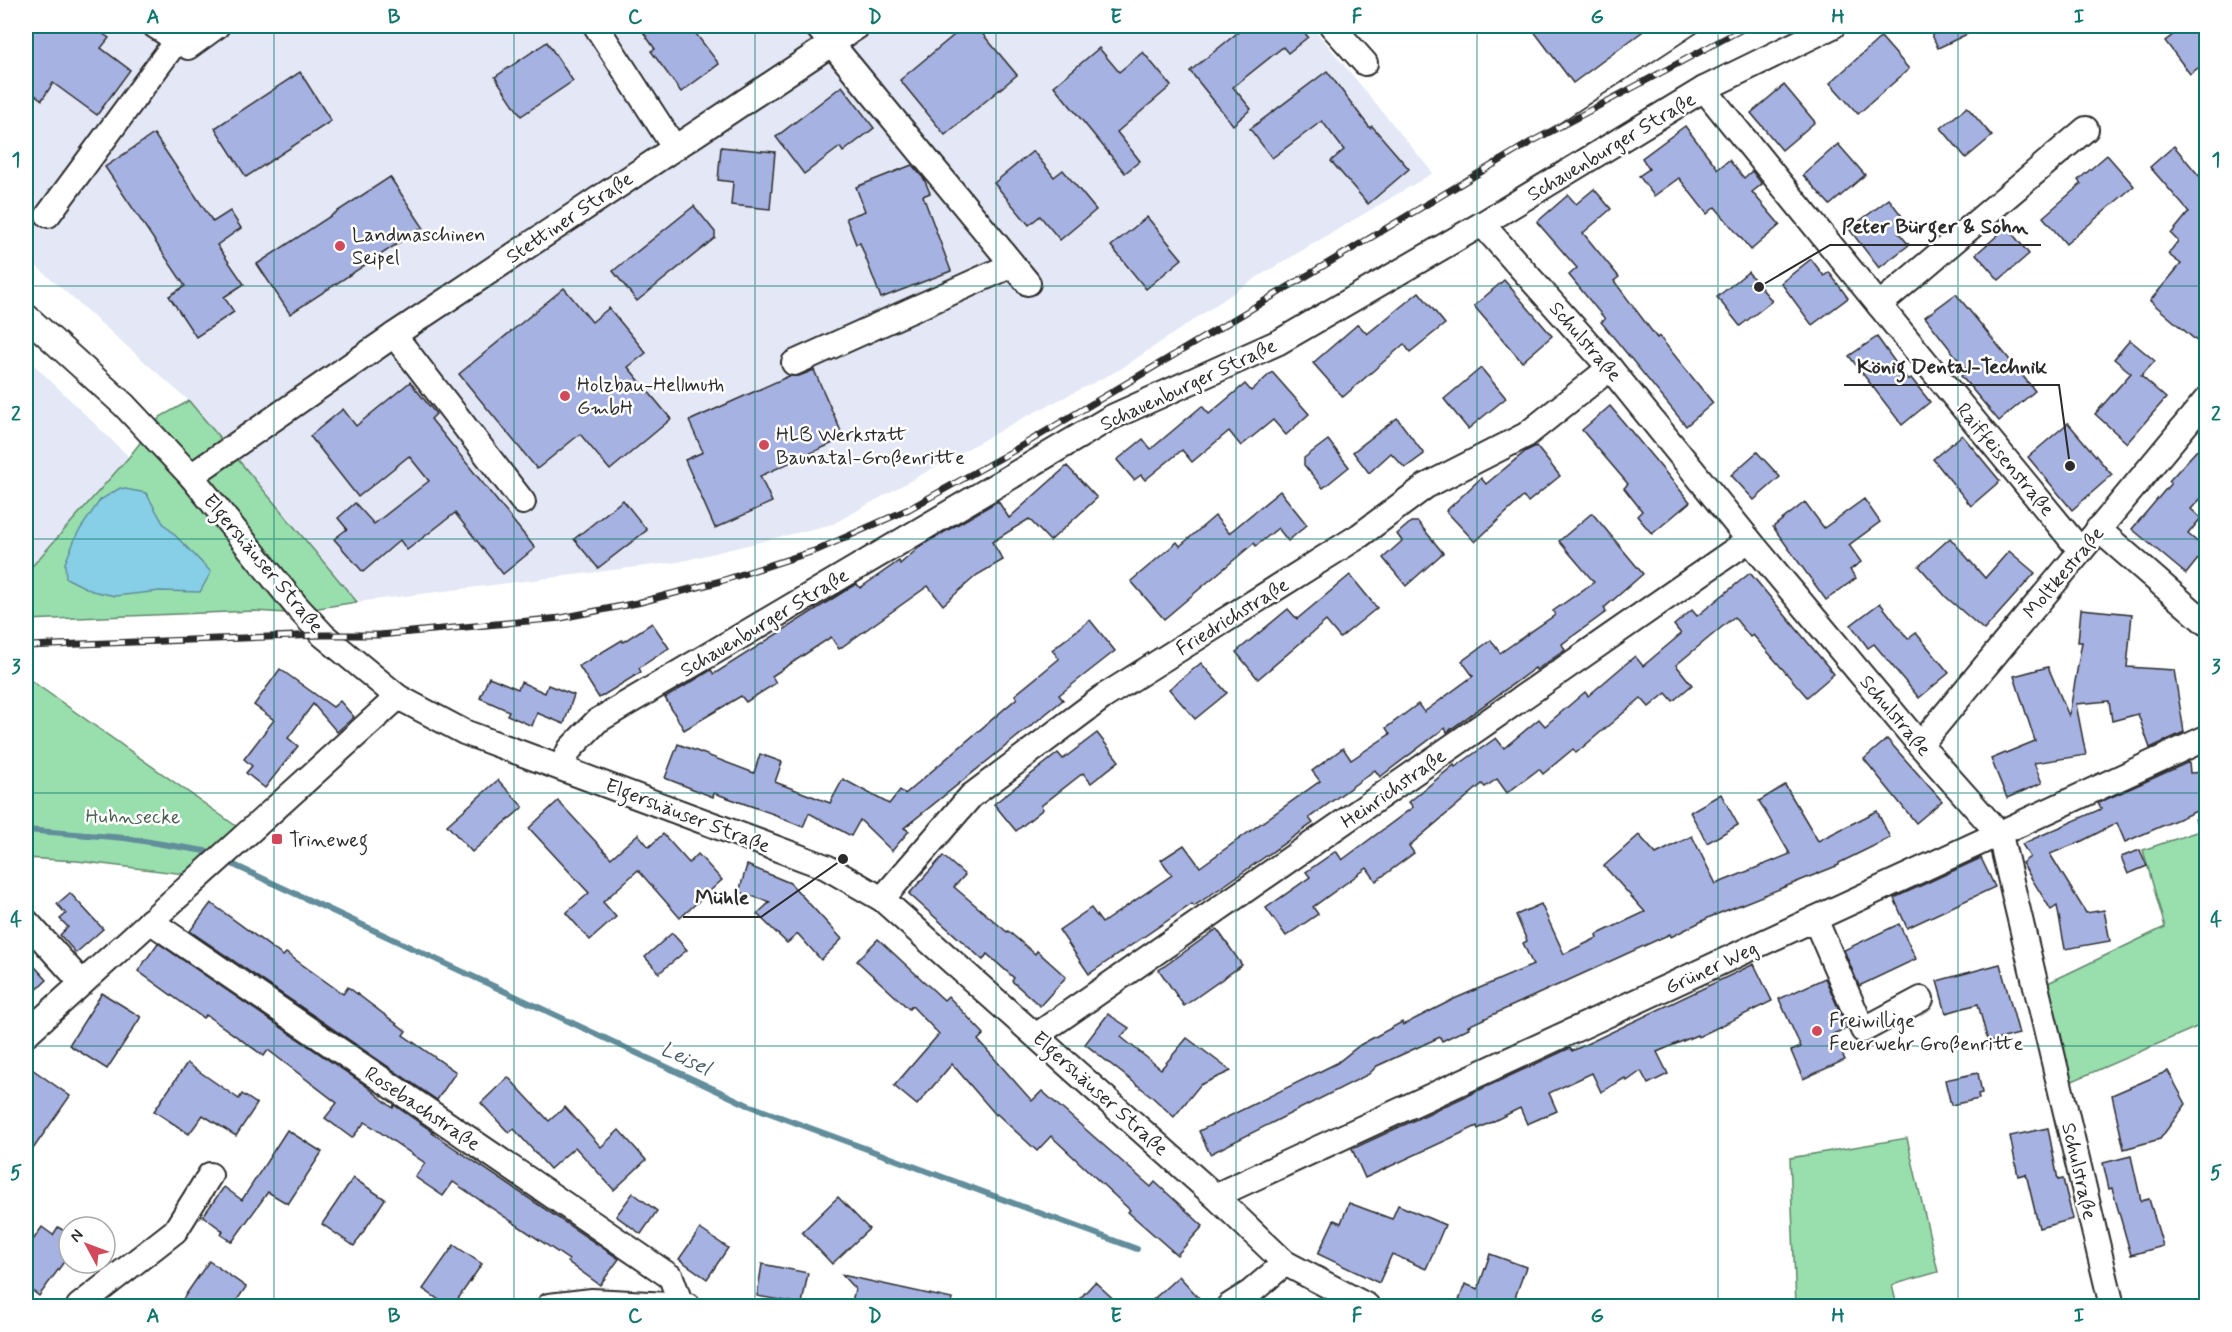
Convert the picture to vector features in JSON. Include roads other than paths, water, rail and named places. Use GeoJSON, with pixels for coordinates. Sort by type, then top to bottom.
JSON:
{"type":"FeatureCollection","features":[{"type":"Feature","properties":{"kind":"street"},"geometry":{"type":"LineString","coordinates":[[155,26],[188,47],[218,26]]}},
{"type":"Feature","properties":{"kind":"street"},"geometry":{"type":"LineString","coordinates":[[596,26],[674,147]]}},
{"type":"Feature","properties":{"kind":"street","name":"Stettiner Straße"},"geometry":{"type":"LineString","coordinates":[[191,476],[393,335],[674,147],[824,35],[858,26]]}},
{"type":"Feature","properties":{"kind":"street"},"geometry":{"type":"LineString","coordinates":[[1332,26],[1365,63]]}},
{"type":"Feature","properties":{"kind":"street","name":"Schauenburger Straße"},"geometry":{"type":"LineString","coordinates":[[561,767],[570,749],[597,722],[1110,417],[1280,342],[1482,224],[1704,89],[1833,26]]}},
{"type":"Feature","properties":{"kind":"street"},"geometry":{"type":"LineString","coordinates":[[824,35],[1028,283]]}},
{"type":"Feature","properties":{"kind":"street"},"geometry":{"type":"LineString","coordinates":[[48,216],[177,40]]}},
{"type":"Feature","properties":{"kind":"street","name":"Raiffeisenstraße"},"geometry":{"type":"LineString","coordinates":[[1704,89],[2080,550]]}},
{"type":"Feature","properties":{"kind":"street"},"geometry":{"type":"LineString","coordinates":[[1879,305],[2086,129]]}},
{"type":"Feature","properties":{"kind":"street","name":"Schulstraße"},"geometry":{"type":"LineString","coordinates":[[1482,224],[1610,368],[1749,540],[1920,745],[2000,835],[2112,1306]]}},
{"type":"Feature","properties":{"kind":"street"},"geometry":{"type":"LineString","coordinates":[[794,363],[1012,265]]}},
{"type":"Feature","properties":{"kind":"street","name":"Elgershäuser Straße"},"geometry":{"type":"LineString","coordinates":[[26,316],[124,405],[191,476],[298,608],[323,635],[398,697],[464,732],[826,867],[882,899],[1037,1035],[1215,1196],[1285,1263],[1367,1306]]}},
{"type":"Feature","properties":{"kind":"street"},"geometry":{"type":"LineString","coordinates":[[393,335],[523,502]]}},
{"type":"Feature","properties":{"kind":"street","name":"Friedrichstraße"},"geometry":{"type":"LineString","coordinates":[[882,899],[971,796],[1103,697],[1359,536],[1426,486],[1527,435],[1610,368]]}},
{"type":"Feature","properties":{"kind":"street","name":"Moltkestraße"},"geometry":{"type":"LineString","coordinates":[[1920,745],[2206,400]]}},
{"type":"Feature","properties":{"kind":"street"},"geometry":{"type":"LineString","coordinates":[[2098,529],[2206,623]]}},
{"type":"Feature","properties":{"kind":"street","name":"Heinrichstraße"},"geometry":{"type":"LineString","coordinates":[[1037,1035],[1749,540]]}},
{"type":"Feature","properties":{"kind":"street"},"geometry":{"type":"LineString","coordinates":[[26,1034],[398,697]]}},
{"type":"Feature","properties":{"kind":"street","name":"Grüner Weg"},"geometry":{"type":"LineString","coordinates":[[1215,1196],[2206,738]]}},
{"type":"Feature","properties":{"kind":"street"},"geometry":{"type":"LineString","coordinates":[[1815,919],[1863,1030],[1921,999]]}},
{"type":"Feature","properties":{"kind":"street"},"geometry":{"type":"LineString","coordinates":[[26,921],[82,983]]}},
{"type":"Feature","properties":{"kind":"street","name":"Rosebachstraße"},"geometry":{"type":"LineString","coordinates":[[150,921],[671,1277],[684,1306]]}},
{"type":"Feature","properties":{"kind":"street"},"geometry":{"type":"LineString","coordinates":[[79,1306],[175,1232],[210,1175]]}},
{"type":"Feature","properties":{"kind":"street"},"geometry":{"type":"LineString","coordinates":[[1229,1306],[1251,1292],[1285,1263]]}},
{"type":"Feature","properties":{"kind":"street"},"geometry":{"type":"LineString","coordinates":[[549,1306],[592,1301],[684,1306]]}},
{"type":"Feature","properties":{"kind":"water"},"geometry":{"type":"Polygon","coordinates":[[[120,488],[146,493],[163,523],[211,572],[200,592],[160,591],[115,596],[92,591],[66,578],[65,563],[77,534],[100,500],[120,488]]]}},
{"type":"Feature","properties":{"kind":"waterway","name":"Leisel"},"geometry":{"type":"LineString","coordinates":[[26,830],[125,838],[205,851]]}},
{"type":"Feature","properties":{"kind":"waterway","name":"Leisel"},"geometry":{"type":"LineString","coordinates":[[234,865],[748,1105],[1137,1249]]}},
{"type":"Feature","properties":{"kind":"tram line"},"geometry":{"type":"LineString","coordinates":[[1531,142],[1707,26]]}},
{"type":"Feature","properties":{"kind":"railway"},"geometry":{"type":"LineString","coordinates":[[26,646],[379,635],[561,618],[637,603],[721,581],[817,550],[909,509],[1013,451],[1531,142],[1748,26]]}},
{"type":"Feature","properties":{"kind":"place","name":"Landmaschinen Seipel"},"geometry":{"type":"Point","coordinates":[340,246]}},
{"type":"Feature","properties":{"kind":"place","name":"Peter Bürger & Sohn"},"geometry":{"type":"Point","coordinates":[1759,287]}},
{"type":"Feature","properties":{"kind":"place","name":"Holzbau-Hellmuth GmbH"},"geometry":{"type":"Point","coordinates":[565,396]}},
{"type":"Feature","properties":{"kind":"place","name":"HLB Werkstatt Baunatal-Großenritte"},"geometry":{"type":"Point","coordinates":[764,445]}},
{"type":"Feature","properties":{"kind":"place","name":"König Dental-Technik"},"geometry":{"type":"Point","coordinates":[2070,466]}},
{"type":"Feature","properties":{"kind":"place","name":"Trineweg"},"geometry":{"type":"Point","coordinates":[277,839]}},
{"type":"Feature","properties":{"kind":"place","name":"Mühle"},"geometry":{"type":"Point","coordinates":[843,859]}},
{"type":"Feature","properties":{"kind":"place","name":"Freiwillige Feuerwehr Großenritte"},"geometry":{"type":"Point","coordinates":[1817,1031]}},
{"type":"Feature","properties":{"kind":"park label","name":"Huhnsecke"},"geometry":{"type":"Point","coordinates":[133,816]}}]}
